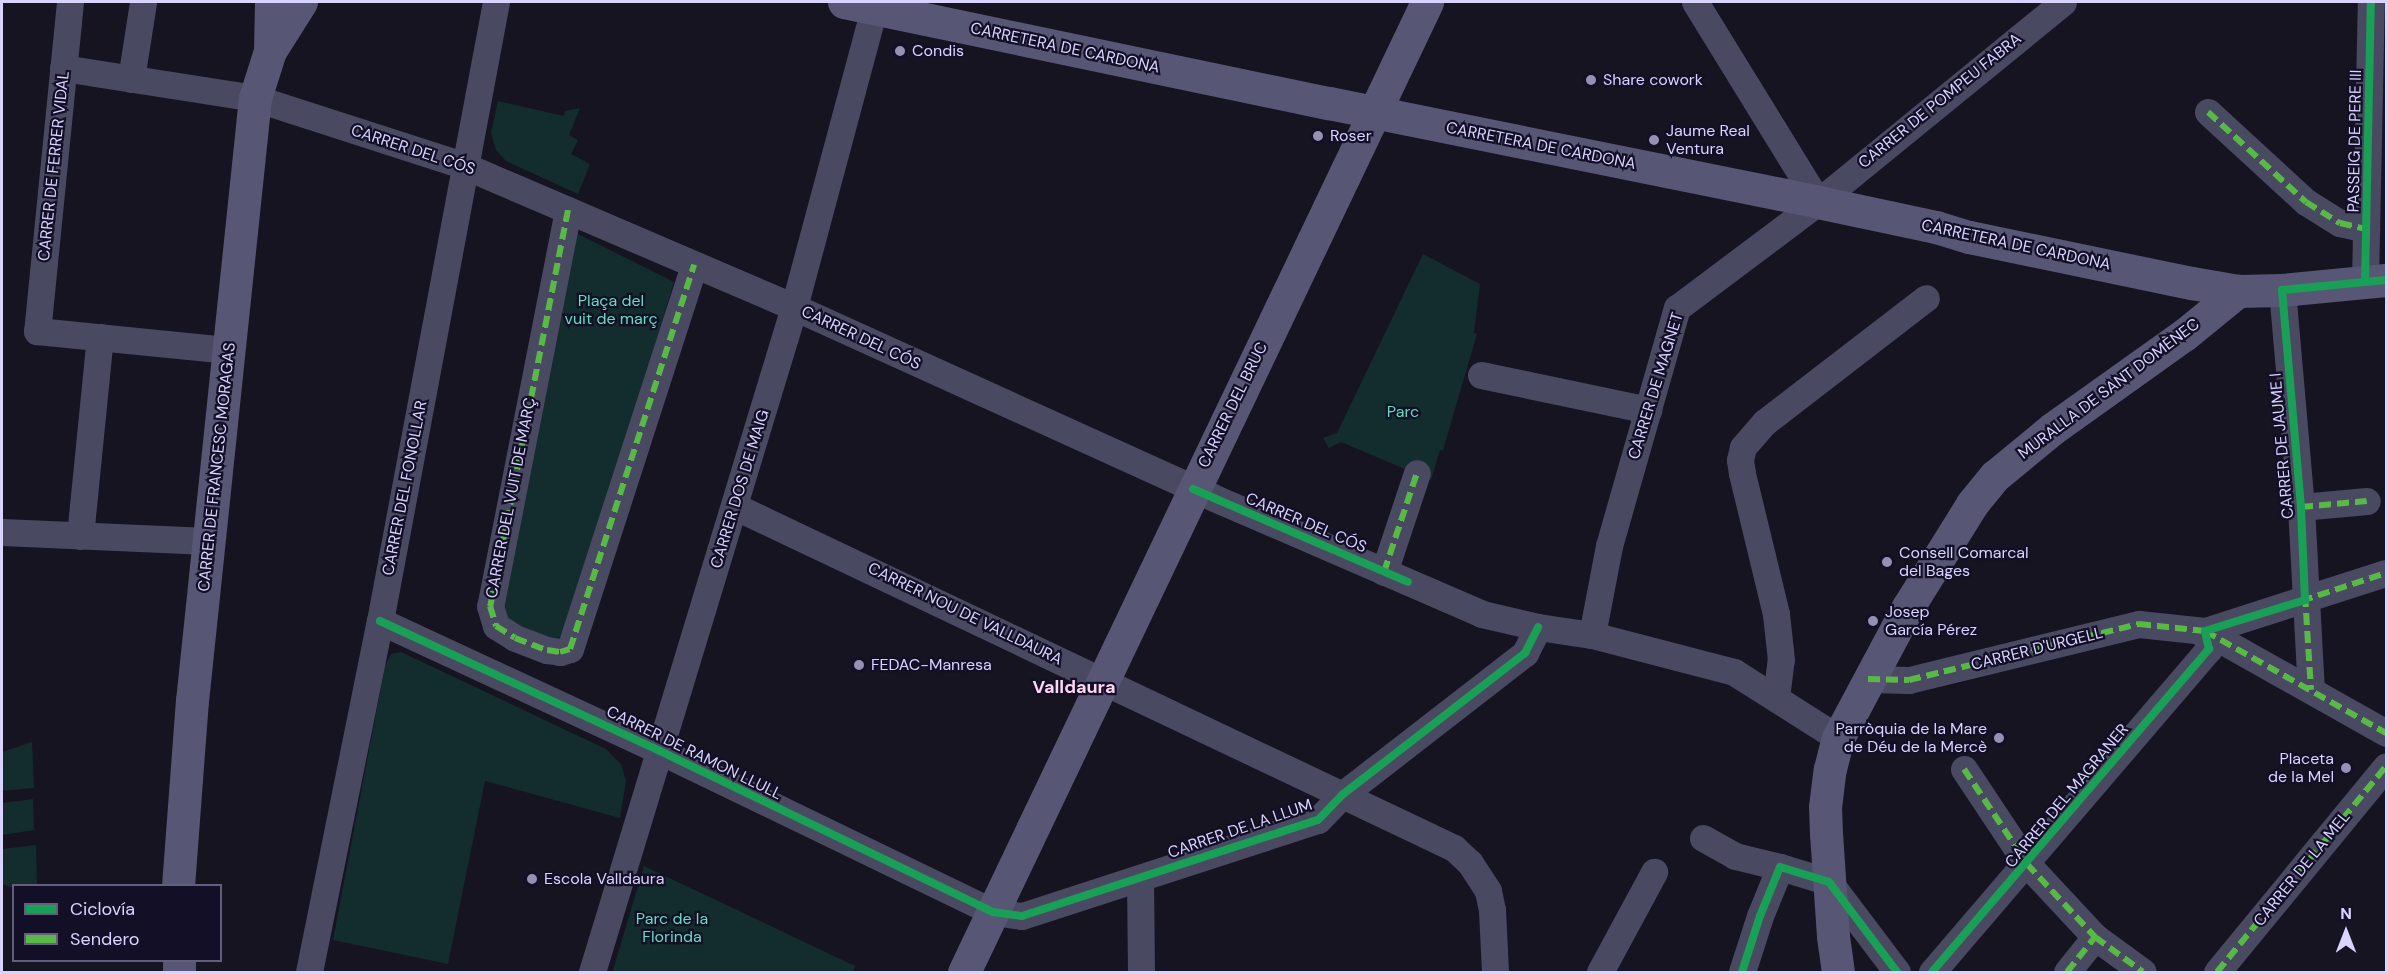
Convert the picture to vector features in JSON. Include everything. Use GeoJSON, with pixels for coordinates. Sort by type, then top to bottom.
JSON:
{"type":"FeatureCollection","features":[{"type":"Feature","properties":{"kind":"street","name":"CARRER DE FERRER VIDAL"},"geometry":{"type":"LineString","coordinates":[[70,2],[37,331],[100,337]]}},
{"type":"Feature","properties":{"kind":"street"},"geometry":{"type":"LineString","coordinates":[[131,79],[143,2]]}},
{"type":"Feature","properties":{"kind":"street","name":"CARRER DE FRANCESC MORAGAS"},"geometry":{"type":"LineString","coordinates":[[270,51],[271,2]]}},
{"type":"Feature","properties":{"kind":"street","name":"CARRER DE FRANCESC MORAGAS"},"geometry":{"type":"LineString","coordinates":[[178,884],[192,701],[255,98],[270,51],[301,2]]}},
{"type":"Feature","properties":{"kind":"street","name":"CARRER DEL FONOLLAR"},"geometry":{"type":"LineString","coordinates":[[309,972],[380,621],[496,2]]}},
{"type":"Feature","properties":{"kind":"street","name":"CARRER DEL BRUC"},"geometry":{"type":"LineString","coordinates":[[964,972],[1427,2]]}},
{"type":"Feature","properties":{"kind":"street"},"geometry":{"type":"LineString","coordinates":[[1695,2],[1818,202]]}},
{"type":"Feature","properties":{"kind":"street","name":"CARRER DE POMPEU FABRA"},"geometry":{"type":"LineString","coordinates":[[1818,202],[2063,2]]}},
{"type":"Feature","properties":{"kind":"street","name":"PASSEIG DE PERE III"},"geometry":{"type":"LineString","coordinates":[[2371,2],[2366,229],[2376,281]]}},
{"type":"Feature","properties":{"kind":"street","name":"CARRETERA DE CARDONA"},"geometry":{"type":"LineString","coordinates":[[864,4],[1374,112],[1818,202],[1936,227],[1968,237],[2238,291]]}},
{"type":"Feature","properties":{"kind":"street","name":"CARRER DOS DE MAIG"},"geometry":{"type":"LineString","coordinates":[[592,972],[794,307],[864,4]]}},
{"type":"Feature","properties":{"kind":"street","name":"CARRER DEL CÓS"},"geometry":{"type":"LineString","coordinates":[[63,68],[255,98],[465,166],[794,307],[1193,489],[1482,614],[1538,627],[1592,635],[1734,672],[1838,738]]}},
{"type":"Feature","properties":{"kind":"street"},"geometry":{"type":"LineString","coordinates":[[2208,111],[2306,202],[2340,223],[2366,229]]}},
{"type":"Feature","properties":{"kind":"street","name":"CARRER DE MAGNET"},"geometry":{"type":"LineString","coordinates":[[1592,635],[1609,546],[1677,308],[1818,202]]}},
{"type":"Feature","properties":{"kind":"street","name":"CARRER DEL VUIT DE MARÇ"},"geometry":{"type":"LineString","coordinates":[[568,210],[490,606],[496,626],[515,638],[547,650],[560,652],[570,649],[694,264]]}},
{"type":"Feature","properties":{"kind":"street"},"geometry":{"type":"LineString","coordinates":[[2238,291],[2282,290],[2376,281]]}},
{"type":"Feature","properties":{"kind":"street","name":"CARRER DE JAUME I"},"geometry":{"type":"LineString","coordinates":[[2282,290],[2301,507],[2311,690]]}},
{"type":"Feature","properties":{"kind":"street","name":"MURALLA DE SANT DOMÈNEC"},"geometry":{"type":"LineString","coordinates":[[1838,972],[1829,882],[1825,807],[1838,738],[1869,679],[1948,542],[1972,504],[1995,476],[2052,429],[2184,335],[2238,291]]}},
{"type":"Feature","properties":{"kind":"street"},"geometry":{"type":"LineString","coordinates":[[1776,698],[1781,660],[1776,614],[1742,473],[1740,460],[1743,447],[1765,422],[1926,298]]}},
{"type":"Feature","properties":{"kind":"street"},"geometry":{"type":"LineString","coordinates":[[80,536],[100,337],[229,350]]}},
{"type":"Feature","properties":{"kind":"street"},"geometry":{"type":"LineString","coordinates":[[1480,375],[1648,410]]}},
{"type":"Feature","properties":{"kind":"street"},"geometry":{"type":"LineString","coordinates":[[1384,572],[1417,473]]}},
{"type":"Feature","properties":{"kind":"street"},"geometry":{"type":"LineString","coordinates":[[2301,507],[2367,501]]}},
{"type":"Feature","properties":{"kind":"street","name":"CARRER NOU DE VALLDAURA"},"geometry":{"type":"LineString","coordinates":[[734,506],[1454,848],[1470,863],[1488,891],[1492,910],[1495,972]]}},
{"type":"Feature","properties":{"kind":"street"},"geometry":{"type":"LineString","coordinates":[[2,532],[208,541]]}},
{"type":"Feature","properties":{"kind":"street"},"geometry":{"type":"LineString","coordinates":[[2205,631],[2386,573]]}},
{"type":"Feature","properties":{"kind":"street","name":"CARRER DE RAMON LLULL"},"geometry":{"type":"LineString","coordinates":[[380,621],[660,751],[993,912]]}},
{"type":"Feature","properties":{"kind":"street","name":"CARRER D'URGELL"},"geometry":{"type":"LineString","coordinates":[[1869,679],[1908,680],[2139,624],[2205,631]]}},
{"type":"Feature","properties":{"kind":"street","name":"CARRER DE LA LLUM"},"geometry":{"type":"LineString","coordinates":[[993,912],[1022,916],[1318,820],[1342,795],[1526,653],[1538,627]]}},
{"type":"Feature","properties":{"kind":"street"},"geometry":{"type":"LineString","coordinates":[[2205,631],[2386,733]]}},
{"type":"Feature","properties":{"kind":"street","name":"CARRER DEL MAGRANER"},"geometry":{"type":"LineString","coordinates":[[1932,972],[2027,864],[2209,649],[2205,631]]}},
{"type":"Feature","properties":{"kind":"street","name":"CARRER DE LA MEL"},"geometry":{"type":"LineString","coordinates":[[2217,972],[2386,766]]}},
{"type":"Feature","properties":{"kind":"street"},"geometry":{"type":"LineString","coordinates":[[1964,769],[2027,864],[2095,938],[2143,972]]}},
{"type":"Feature","properties":{"kind":"street"},"geometry":{"type":"LineString","coordinates":[[1703,838],[1735,856],[1829,882],[1897,972]]}},
{"type":"Feature","properties":{"kind":"street"},"geometry":{"type":"LineString","coordinates":[[1742,972],[1760,916],[1780,867]]}},
{"type":"Feature","properties":{"kind":"street"},"geometry":{"type":"LineString","coordinates":[[1600,972],[1654,872]]}},
{"type":"Feature","properties":{"kind":"street"},"geometry":{"type":"LineString","coordinates":[[1140,878],[1141,972]]}},
{"type":"Feature","properties":{"kind":"street"},"geometry":{"type":"LineString","coordinates":[[2067,972],[2095,938]]}},
{"type":"Feature","properties":{"kind":"green space"},"geometry":{"type":"Polygon","coordinates":[[[498,101],[564,116],[565,111],[580,108],[569,135],[578,140],[571,154],[590,164],[578,194],[506,161],[496,150],[491,133],[498,101]]]}},
{"type":"Feature","properties":{"kind":"green space","name":"Plaça del vuit de març"},"geometry":{"type":"Polygon","coordinates":[[[574,232],[674,282],[571,624],[562,636],[554,640],[510,627],[500,611],[574,232]]]}},
{"type":"Feature","properties":{"kind":"green space","name":"Parc"},"geometry":{"type":"Polygon","coordinates":[[[1423,254],[1480,284],[1474,333],[1477,334],[1443,450],[1440,450],[1431,480],[1341,442],[1329,448],[1323,438],[1337,433],[1423,254]]]}},
{"type":"Feature","properties":{"kind":"green space"},"geometry":{"type":"Polygon","coordinates":[[[401,652],[606,749],[621,764],[626,781],[620,818],[485,781],[448,964],[333,940],[385,666],[391,654],[401,652]]]}},
{"type":"Feature","properties":{"kind":"green space"},"geometry":{"type":"Polygon","coordinates":[[[32,742],[34,788],[2,791],[2,752],[32,742]]]}},
{"type":"Feature","properties":{"kind":"green space"},"geometry":{"type":"Polygon","coordinates":[[[33,799],[34,830],[2,835],[2,803],[33,799]]]}},
{"type":"Feature","properties":{"kind":"green space"},"geometry":{"type":"Polygon","coordinates":[[[36,845],[37,884],[12,884],[12,888],[2,884],[2,849],[36,845]]]}},
{"type":"Feature","properties":{"kind":"green space","name":"Parc de la Florinda"},"geometry":{"type":"Polygon","coordinates":[[[644,866],[855,966],[853,972],[618,972],[613,970],[644,866]]]}},
{"type":"Feature","properties":{"kind":"marked path"},"geometry":{"type":"LineString","coordinates":[[2208,112],[2306,202],[2340,223],[2366,229]]}},
{"type":"Feature","properties":{"kind":"marked path"},"geometry":{"type":"LineString","coordinates":[[568,210],[490,606],[496,626],[515,638],[547,650],[560,652],[570,649],[694,264]]}},
{"type":"Feature","properties":{"kind":"marked path"},"geometry":{"type":"LineString","coordinates":[[1384,572],[1417,473]]}},
{"type":"Feature","properties":{"kind":"marked path"},"geometry":{"type":"LineString","coordinates":[[2301,507],[2367,501]]}},
{"type":"Feature","properties":{"kind":"marked path"},"geometry":{"type":"LineString","coordinates":[[2301,601],[2386,573]]}},
{"type":"Feature","properties":{"kind":"marked path"},"geometry":{"type":"LineString","coordinates":[[2305,595],[2311,690]]}},
{"type":"Feature","properties":{"kind":"marked path"},"geometry":{"type":"LineString","coordinates":[[1868,679],[1909,680],[2139,624],[2205,631],[2386,733]]}},
{"type":"Feature","properties":{"kind":"marked path"},"geometry":{"type":"LineString","coordinates":[[2217,972],[2386,766]]}},
{"type":"Feature","properties":{"kind":"marked path"},"geometry":{"type":"LineString","coordinates":[[1964,769],[2027,864],[2095,937],[2143,972]]}},
{"type":"Feature","properties":{"kind":"marked path"},"geometry":{"type":"LineString","coordinates":[[2067,972],[2095,937]]}},
{"type":"Feature","properties":{"kind":"cycle path"},"geometry":{"type":"LineString","coordinates":[[2365,281],[2371,2]]}},
{"type":"Feature","properties":{"kind":"cycle path"},"geometry":{"type":"LineString","coordinates":[[1932,972],[2209,649],[2205,631],[2305,600],[2301,507],[2282,290],[2386,280]]}},
{"type":"Feature","properties":{"kind":"cycle path"},"geometry":{"type":"LineString","coordinates":[[1193,489],[1408,582]]}},
{"type":"Feature","properties":{"kind":"cycle path"},"geometry":{"type":"LineString","coordinates":[[380,621],[660,751],[993,912],[1022,916],[1318,820],[1342,795],[1525,653],[1538,627]]}},
{"type":"Feature","properties":{"kind":"cycle path"},"geometry":{"type":"LineString","coordinates":[[1742,972],[1760,916],[1780,867],[1829,882],[1897,972]]}},
{"type":"Feature","properties":{"kind":"place","name":"Condis"},"geometry":{"type":"Point","coordinates":[900,51]}},
{"type":"Feature","properties":{"kind":"place","name":"Share cowork"},"geometry":{"type":"Point","coordinates":[1591,80]}},
{"type":"Feature","properties":{"kind":"place","name":"Roser"},"geometry":{"type":"Point","coordinates":[1318,136]}},
{"type":"Feature","properties":{"kind":"place","name":"Jaume Real Ventura"},"geometry":{"type":"Point","coordinates":[1654,140]}},
{"type":"Feature","properties":{"kind":"place","name":"Consell Comarcal del Bages"},"geometry":{"type":"Point","coordinates":[1887,562]}},
{"type":"Feature","properties":{"kind":"place","name":"Josep García Pérez"},"geometry":{"type":"Point","coordinates":[1873,621]}},
{"type":"Feature","properties":{"kind":"place","name":"FEDAC-Manresa"},"geometry":{"type":"Point","coordinates":[859,665]}},
{"type":"Feature","properties":{"kind":"place","name":"Parròquia de la Mare de Déu de la Mercè"},"geometry":{"type":"Point","coordinates":[1999,738]}},
{"type":"Feature","properties":{"kind":"place","name":"Placeta de la Mel"},"geometry":{"type":"Point","coordinates":[2346,768]}},
{"type":"Feature","properties":{"kind":"place","name":"Escola Valldaura"},"geometry":{"type":"Point","coordinates":[532,879]}},
{"type":"Feature","properties":{"kind":"district","name":"Valldaura"},"geometry":{"type":"Point","coordinates":[1074,687]}}]}
